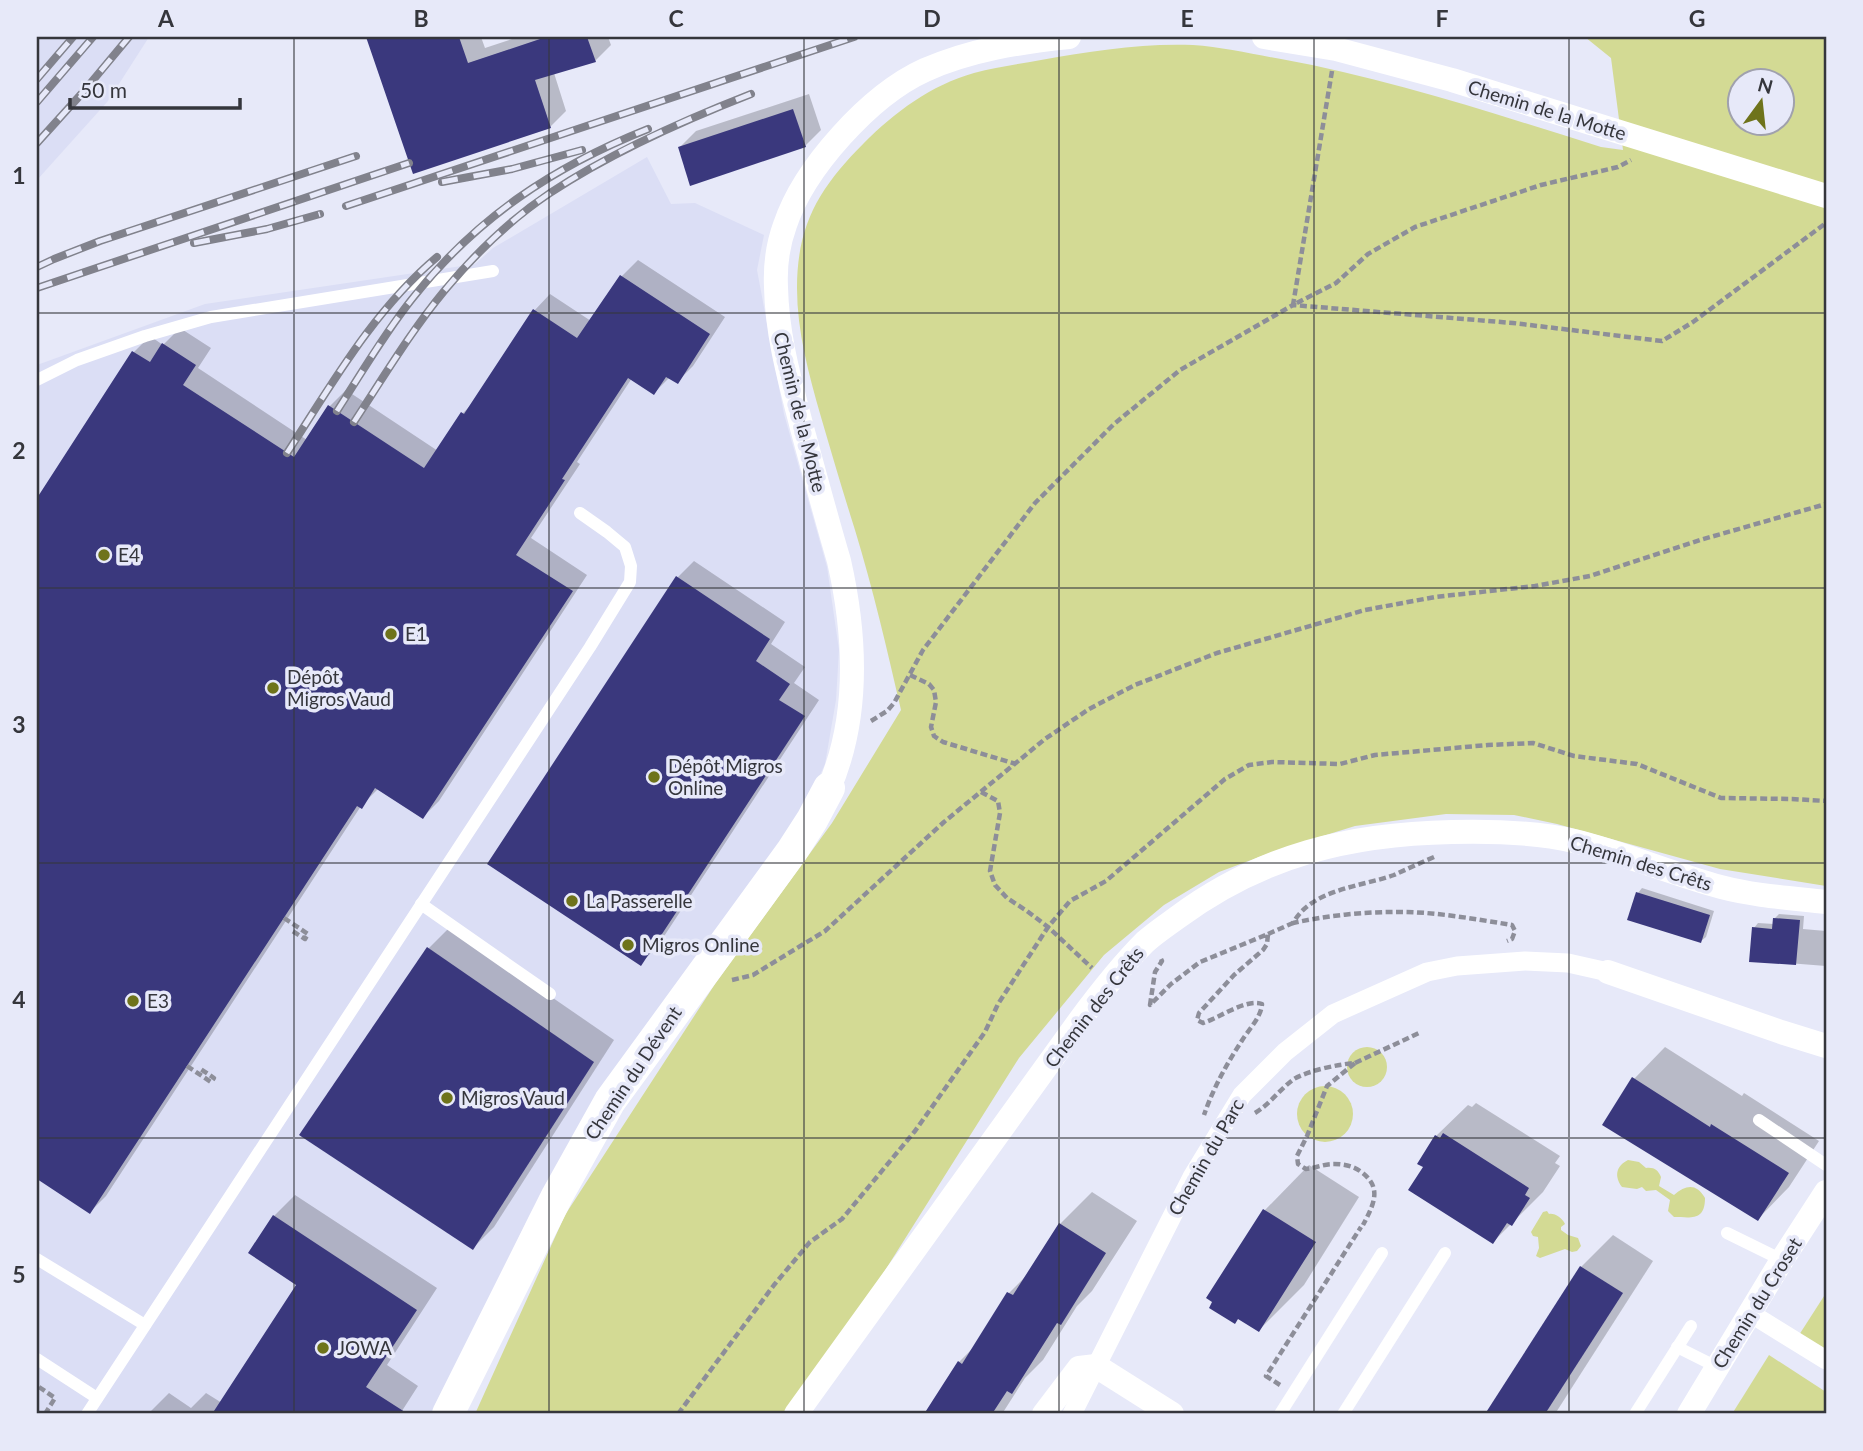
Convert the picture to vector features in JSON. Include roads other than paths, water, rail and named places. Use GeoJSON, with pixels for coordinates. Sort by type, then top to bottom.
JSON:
{"type":"FeatureCollection","features":[{"type":"Feature","properties":{"kind":"street","name":"Chemin de la Motte"},"geometry":{"type":"LineString","coordinates":[[829,788],[846,736],[853,652],[846,593],[787,371],[780,335],[775,284],[785,224],[802,189],[823,159],[856,120],[888,91],[922,71],[962,56],[1069,37]]}},
{"type":"Feature","properties":{"kind":"street","name":"Chemin de la Motte"},"geometry":{"type":"LineString","coordinates":[[1264,37],[1336,49],[1452,80],[1826,196]]}},
{"type":"Feature","properties":{"kind":"street","name":"Chemin du Dévent"},"geometry":{"type":"LineString","coordinates":[[448,1414],[557,1196],[610,1101],[792,851],[813,820],[829,788]]}},
{"type":"Feature","properties":{"kind":"street","name":"Chemin des Crêts"},"geometry":{"type":"LineString","coordinates":[[796,1414],[1108,983],[1146,941],[1224,886],[1263,867],[1341,842],[1426,832],[1492,832],[1553,837],[1605,850],[1724,888],[1826,902]]}},
{"type":"Feature","properties":{"kind":"street","name":"Chemin du Parc"},"geometry":{"type":"LineString","coordinates":[[1072,1414],[1192,1177],[1242,1095],[1285,1052],[1333,1014],[1427,972],[1457,966],[1525,961],[1568,963],[1608,972],[1826,1045]]}},
{"type":"Feature","properties":{"kind":"street","name":"Chemin du Croset"},"geometry":{"type":"LineString","coordinates":[[1689,1414],[1826,1192]]}},
{"type":"Feature","properties":{"kind":"street"},"geometry":{"type":"LineString","coordinates":[[1750,1313],[1826,1360]]}},
{"type":"Feature","properties":{"kind":"street"},"geometry":{"type":"LineString","coordinates":[[1044,1414],[1079,1368],[1096,1366],[1172,1414]]}},
{"type":"Feature","properties":{"kind":"lane"},"geometry":{"type":"LineString","coordinates":[[37,380],[77,360],[145,335],[211,317],[493,271]]}},
{"type":"Feature","properties":{"kind":"lane"},"geometry":{"type":"LineString","coordinates":[[87,1414],[630,582],[631,566],[625,547],[580,513]]}},
{"type":"Feature","properties":{"kind":"lane"},"geometry":{"type":"LineString","coordinates":[[421,904],[550,994]]}},
{"type":"Feature","properties":{"kind":"lane"},"geometry":{"type":"LineString","coordinates":[[1759,1120],[1826,1165]]}},
{"type":"Feature","properties":{"kind":"lane"},"geometry":{"type":"LineString","coordinates":[[1727,1233],[1782,1260]]}},
{"type":"Feature","properties":{"kind":"lane"},"geometry":{"type":"LineString","coordinates":[[1280,1414],[1382,1253]]}},
{"type":"Feature","properties":{"kind":"lane"},"geometry":{"type":"LineString","coordinates":[[1343,1414],[1445,1253]]}},
{"type":"Feature","properties":{"kind":"lane"},"geometry":{"type":"LineString","coordinates":[[37,1259],[145,1325]]}},
{"type":"Feature","properties":{"kind":"lane"},"geometry":{"type":"LineString","coordinates":[[1634,1414],[1691,1326]]}},
{"type":"Feature","properties":{"kind":"lane"},"geometry":{"type":"LineString","coordinates":[[1677,1347],[1717,1367]]}},
{"type":"Feature","properties":{"kind":"lane"},"geometry":{"type":"LineString","coordinates":[[37,1359],[97,1398]]}},
{"type":"Feature","properties":{"kind":"railway"},"geometry":{"type":"LineString","coordinates":[[37,79],[73,37]]}},
{"type":"Feature","properties":{"kind":"railway"},"geometry":{"type":"LineString","coordinates":[[37,102],[93,37]]}},
{"type":"Feature","properties":{"kind":"railway"},"geometry":{"type":"LineString","coordinates":[[37,143],[129,37]]}},
{"type":"Feature","properties":{"kind":"railway"},"geometry":{"type":"LineString","coordinates":[[346,206],[854,37]]}},
{"type":"Feature","properties":{"kind":"railway"},"geometry":{"type":"LineString","coordinates":[[354,422],[409,338],[445,290],[481,250],[521,214],[574,178],[623,151],[673,126],[751,94]]}},
{"type":"Feature","properties":{"kind":"railway"},"geometry":{"type":"LineString","coordinates":[[337,411],[402,312],[463,244],[518,198],[548,178],[648,129]]}},
{"type":"Feature","properties":{"kind":"railway"},"geometry":{"type":"LineString","coordinates":[[442,182],[512,169],[582,150]]}},
{"type":"Feature","properties":{"kind":"railway"},"geometry":{"type":"LineString","coordinates":[[37,267],[100,241],[356,156]]}},
{"type":"Feature","properties":{"kind":"railway"},"geometry":{"type":"LineString","coordinates":[[37,288],[409,163]]}},
{"type":"Feature","properties":{"kind":"railway"},"geometry":{"type":"LineString","coordinates":[[194,243],[267,229],[320,214]]}},
{"type":"Feature","properties":{"kind":"railway"},"geometry":{"type":"LineString","coordinates":[[287,453],[373,325],[414,278],[437,257]]}},
{"type":"Feature","properties":{"kind":"place","name":"E4"},"geometry":{"type":"Point","coordinates":[104,555]}},
{"type":"Feature","properties":{"kind":"place","name":"E1"},"geometry":{"type":"Point","coordinates":[391,634]}},
{"type":"Feature","properties":{"kind":"place","name":"Dépôt Migros Vaud"},"geometry":{"type":"Point","coordinates":[273,688]}},
{"type":"Feature","properties":{"kind":"place","name":"Dépôt Migros Online"},"geometry":{"type":"Point","coordinates":[654,777]}},
{"type":"Feature","properties":{"kind":"place","name":"La Passerelle"},"geometry":{"type":"Point","coordinates":[572,901]}},
{"type":"Feature","properties":{"kind":"place","name":"Migros Online"},"geometry":{"type":"Point","coordinates":[628,945]}},
{"type":"Feature","properties":{"kind":"place","name":"E3"},"geometry":{"type":"Point","coordinates":[133,1001]}},
{"type":"Feature","properties":{"kind":"place","name":"Migros Vaud"},"geometry":{"type":"Point","coordinates":[447,1098]}},
{"type":"Feature","properties":{"kind":"place","name":"JOWA"},"geometry":{"type":"Point","coordinates":[323,1348]}}]}
